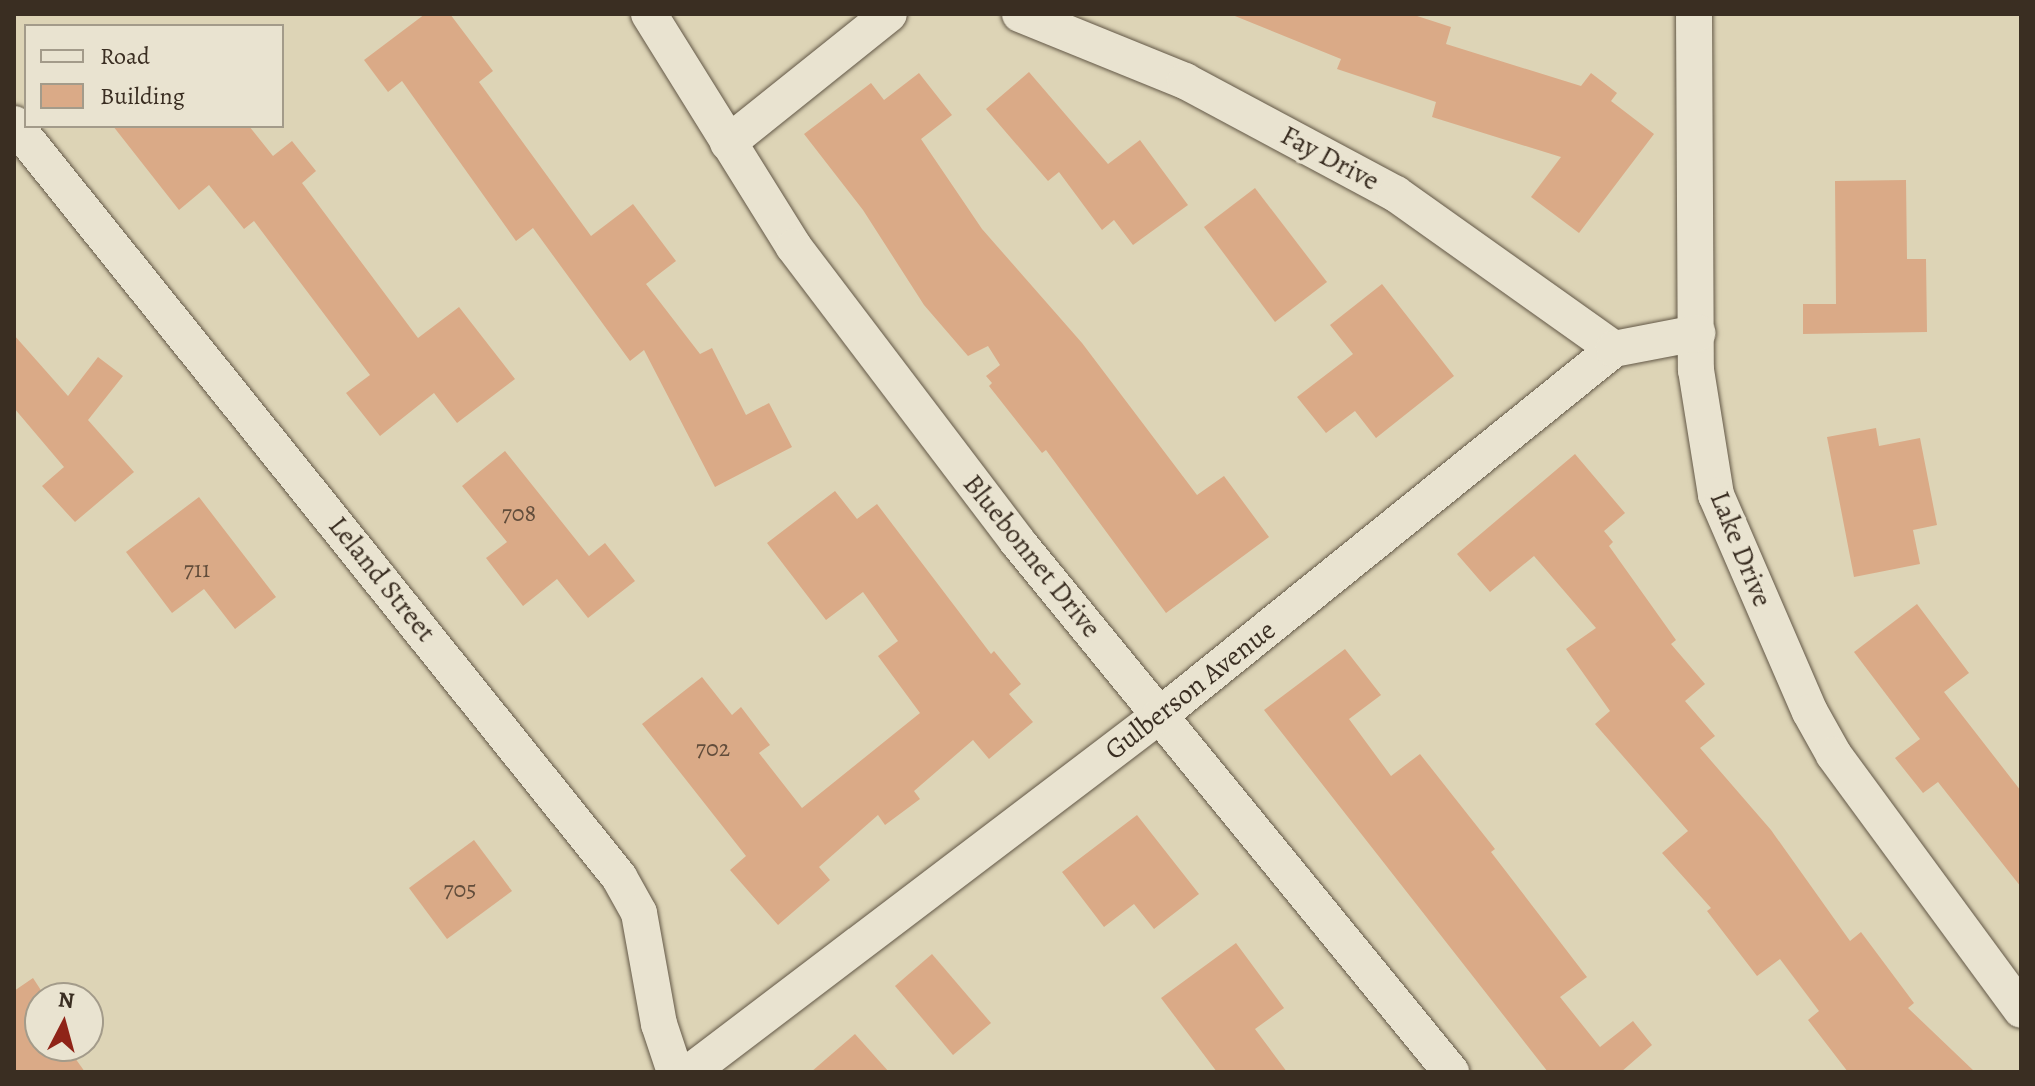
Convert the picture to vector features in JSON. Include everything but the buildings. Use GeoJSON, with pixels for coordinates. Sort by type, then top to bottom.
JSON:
{"type":"FeatureCollection","features":[{"type":"Feature","properties":{"kind":"street","name":"Bluebonnet Drive"},"geometry":{"type":"LineString","coordinates":[[649,14],[812,272],[1017,541],[1451,1072]]}},
{"type":"Feature","properties":{"kind":"street"},"geometry":{"type":"LineString","coordinates":[[728,143],[889,14]]}},
{"type":"Feature","properties":{"kind":"street","name":"Fay Drive"},"geometry":{"type":"LineString","coordinates":[[1020,14],[1185,81],[1396,194],[1614,349]]}},
{"type":"Feature","properties":{"kind":"street","name":"Lake Drive"},"geometry":{"type":"LineString","coordinates":[[1694,14],[1696,370],[1716,495],[1810,712],[1834,755],[2021,1010]]}},
{"type":"Feature","properties":{"kind":"street","name":"Leland Street"},"geometry":{"type":"LineString","coordinates":[[14,124],[611,864],[639,913],[659,1024],[675,1072]]}},
{"type":"Feature","properties":{"kind":"street","name":"Gulberson Avenue"},"geometry":{"type":"LineString","coordinates":[[690,1072],[1160,715],[1614,349],[1697,333]]}}]}
